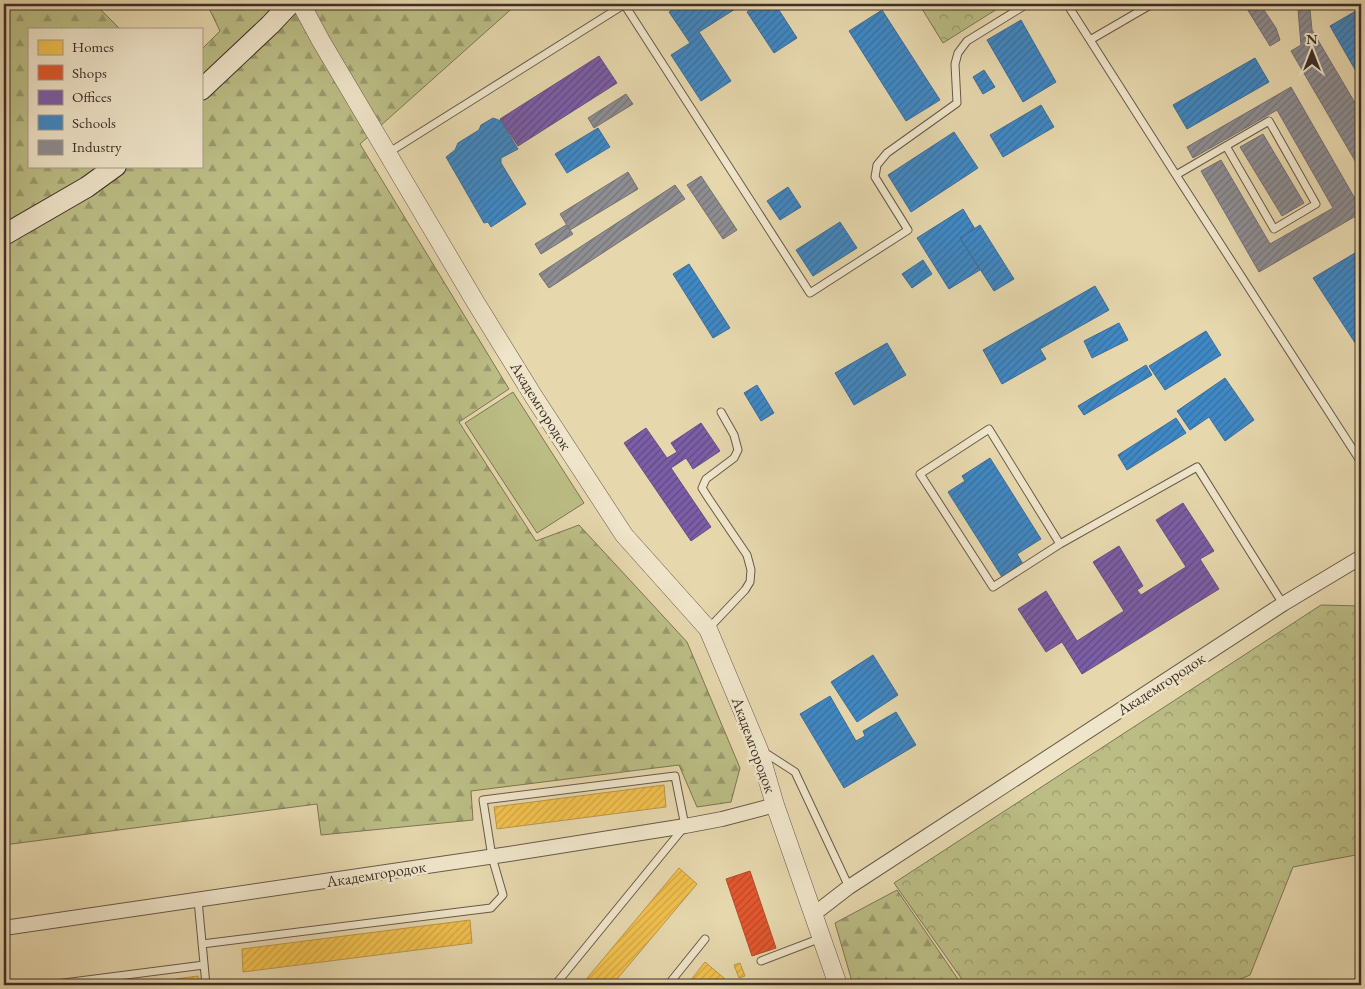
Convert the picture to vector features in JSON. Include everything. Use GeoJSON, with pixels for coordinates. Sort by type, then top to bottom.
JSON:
{"type":"FeatureCollection","features":[{"type":"Feature","properties":{"kind":"main road"},"geometry":{"type":"LineString","coordinates":[[202,89],[290,4]]}},
{"type":"Feature","properties":{"kind":"main road"},"geometry":{"type":"LineString","coordinates":[[4,235],[87,187],[113,168]]}},
{"type":"Feature","properties":{"kind":"street","name":"Академгородок"},"geometry":{"type":"LineString","coordinates":[[301,4],[476,303],[529,389],[624,535],[708,629],[759,750],[775,805],[838,985]]}},
{"type":"Feature","properties":{"kind":"street","name":"Академгородок"},"geometry":{"type":"LineString","coordinates":[[814,914],[849,887],[1284,604],[1361,558]]}},
{"type":"Feature","properties":{"kind":"street","name":"Академгородок"},"geometry":{"type":"LineString","coordinates":[[4,939],[4,928],[685,826],[775,805]]}},
{"type":"Feature","properties":{"kind":"lane"},"geometry":{"type":"LineString","coordinates":[[388,153],[624,4],[810,293],[908,230],[875,177],[877,164],[887,153],[957,103],[955,64],[958,53],[967,41],[1027,4]]}},
{"type":"Feature","properties":{"kind":"lane"},"geometry":{"type":"LineString","coordinates":[[1068,4],[1361,462]]}},
{"type":"Feature","properties":{"kind":"lane"},"geometry":{"type":"LineString","coordinates":[[1090,40],[1152,4]]}},
{"type":"Feature","properties":{"kind":"lane"},"geometry":{"type":"LineString","coordinates":[[1176,174],[1270,120],[1316,204],[1274,228],[1226,146]]}},
{"type":"Feature","properties":{"kind":"lane"},"geometry":{"type":"LineString","coordinates":[[708,629],[745,590],[750,582],[751,570],[747,555],[702,488],[706,479],[734,458],[738,450],[734,435],[721,412]]}},
{"type":"Feature","properties":{"kind":"lane"},"geometry":{"type":"LineString","coordinates":[[1060,544],[989,429],[920,474],[993,587],[1060,544],[1197,467],[1284,604]]}},
{"type":"Feature","properties":{"kind":"lane"},"geometry":{"type":"LineString","coordinates":[[759,750],[795,772],[849,887]]}},
{"type":"Feature","properties":{"kind":"lane"},"geometry":{"type":"LineString","coordinates":[[202,944],[491,908],[503,895],[492,856],[484,800],[675,776],[685,826],[555,985]]}},
{"type":"Feature","properties":{"kind":"lane"},"geometry":{"type":"LineString","coordinates":[[198,900],[206,985]]}},
{"type":"Feature","properties":{"kind":"lane"},"geometry":{"type":"LineString","coordinates":[[761,961],[822,938]]}},
{"type":"Feature","properties":{"kind":"lane"},"geometry":{"type":"LineString","coordinates":[[668,985],[705,939]]}},
{"type":"Feature","properties":{"kind":"lane"},"geometry":{"type":"LineString","coordinates":[[48,985],[204,965]]}},
{"type":"Feature","properties":{"kind":"green space"},"geometry":{"type":"Polygon","coordinates":[[[4,4],[95,4],[119,28],[28,28],[28,168],[202,168],[202,49],[220,31],[207,4],[517,4],[360,144],[509,389],[459,422],[536,541],[579,525],[687,642],[740,768],[731,802],[697,807],[679,765],[471,791],[473,820],[321,835],[317,804],[4,845],[4,4]]]}},
{"type":"Feature","properties":{"kind":"green space"},"geometry":{"type":"Polygon","coordinates":[[[919,4],[1005,4],[943,43],[919,4]]]}},
{"type":"Feature","properties":{"kind":"green space"},"geometry":{"type":"Polygon","coordinates":[[[513,392],[584,503],[537,533],[465,423],[513,392]]]}},
{"type":"Feature","properties":{"kind":"green space"},"geometry":{"type":"Polygon","coordinates":[[[1321,605],[1361,606],[1361,854],[1293,867],[1250,975],[1226,985],[966,985],[894,883],[1321,605]]]}},
{"type":"Feature","properties":{"kind":"green space"},"geometry":{"type":"Polygon","coordinates":[[[897,890],[962,985],[853,985],[835,923],[897,890]]]}},
{"type":"Feature","properties":{"kind":"building: Homes"},"geometry":{"type":"Polygon","coordinates":[[[664,785],[666,807],[497,829],[494,807],[664,785]]]}},
{"type":"Feature","properties":{"kind":"building: Homes"},"geometry":{"type":"Polygon","coordinates":[[[679,868],[697,884],[612,985],[586,985],[583,983],[679,868]]]}},
{"type":"Feature","properties":{"kind":"building: Homes"},"geometry":{"type":"Polygon","coordinates":[[[470,920],[472,943],[243,972],[242,949],[470,920]]]}},
{"type":"Feature","properties":{"kind":"building: Homes"},"geometry":{"type":"Polygon","coordinates":[[[705,962],[724,978],[718,985],[687,985],[705,962]]]}},
{"type":"Feature","properties":{"kind":"building: Homes"},"geometry":{"type":"Polygon","coordinates":[[[740,963],[745,976],[739,978],[734,965],[740,963]]]}},
{"type":"Feature","properties":{"kind":"building: Homes"},"geometry":{"type":"Polygon","coordinates":[[[198,976],[199,985],[132,985],[198,976]]]}},
{"type":"Feature","properties":{"kind":"building: Shops"},"geometry":{"type":"Polygon","coordinates":[[[750,871],[776,948],[752,956],[726,879],[750,871]]]}},
{"type":"Feature","properties":{"kind":"building: Offices"},"geometry":{"type":"Polygon","coordinates":[[[599,56],[617,83],[518,146],[500,119],[599,56]]]}},
{"type":"Feature","properties":{"kind":"building: Offices"},"geometry":{"type":"Polygon","coordinates":[[[701,423],[720,451],[693,469],[686,458],[671,468],[711,527],[691,541],[624,443],[646,428],[667,458],[677,452],[671,443],[701,423]]]}},
{"type":"Feature","properties":{"kind":"building: Offices"},"geometry":{"type":"Polygon","coordinates":[[[1183,503],[1214,551],[1200,559],[1219,589],[1082,674],[1062,642],[1046,652],[1018,609],[1046,591],[1077,641],[1124,611],[1093,562],[1119,546],[1143,586],[1137,590],[1141,595],[1186,567],[1156,520],[1183,503]]]}},
{"type":"Feature","properties":{"kind":"building: Schools"},"geometry":{"type":"Polygon","coordinates":[[[682,4],[743,4],[699,32],[731,81],[701,101],[671,55],[690,43],[669,12],[682,4]]]}},
{"type":"Feature","properties":{"kind":"building: Schools"},"geometry":{"type":"Polygon","coordinates":[[[748,4],[775,4],[797,38],[774,53],[747,12],[751,9],[748,4]]]}},
{"type":"Feature","properties":{"kind":"building: Schools"},"geometry":{"type":"Polygon","coordinates":[[[1361,8],[1361,80],[1330,26],[1361,8]]]}},
{"type":"Feature","properties":{"kind":"building: Schools"},"geometry":{"type":"Polygon","coordinates":[[[882,10],[940,100],[906,121],[849,31],[882,10]]]}},
{"type":"Feature","properties":{"kind":"building: Schools"},"geometry":{"type":"Polygon","coordinates":[[[1021,20],[1056,82],[1023,102],[987,40],[1021,20]]]}},
{"type":"Feature","properties":{"kind":"building: Schools"},"geometry":{"type":"Polygon","coordinates":[[[1255,58],[1269,82],[1187,129],[1173,105],[1255,58]]]}},
{"type":"Feature","properties":{"kind":"building: Schools"},"geometry":{"type":"Polygon","coordinates":[[[984,70],[995,87],[983,94],[973,77],[984,70]]]}},
{"type":"Feature","properties":{"kind":"building: Schools"},"geometry":{"type":"Polygon","coordinates":[[[1041,105],[1054,127],[1003,157],[990,135],[1041,105]]]}},
{"type":"Feature","properties":{"kind":"building: Schools"},"geometry":{"type":"Polygon","coordinates":[[[493,118],[501,121],[518,149],[501,158],[501,163],[526,204],[491,227],[488,222],[484,223],[446,157],[455,150],[458,143],[479,130],[481,125],[493,118]]]}},
{"type":"Feature","properties":{"kind":"building: Schools"},"geometry":{"type":"Polygon","coordinates":[[[598,128],[610,147],[567,173],[555,154],[598,128]]]}},
{"type":"Feature","properties":{"kind":"building: Schools"},"geometry":{"type":"Polygon","coordinates":[[[954,132],[978,168],[911,212],[888,175],[954,132]]]}},
{"type":"Feature","properties":{"kind":"building: Schools"},"geometry":{"type":"Polygon","coordinates":[[[788,187],[801,207],[780,220],[767,201],[788,187]]]}},
{"type":"Feature","properties":{"kind":"building: Schools"},"geometry":{"type":"Polygon","coordinates":[[[963,209],[975,229],[960,238],[980,270],[949,289],[917,238],[963,209]]]}},
{"type":"Feature","properties":{"kind":"building: Schools"},"geometry":{"type":"Polygon","coordinates":[[[840,222],[857,248],[813,276],[796,250],[840,222]]]}},
{"type":"Feature","properties":{"kind":"building: Schools"},"geometry":{"type":"Polygon","coordinates":[[[980,225],[1014,279],[994,291],[960,238],[980,225]]]}},
{"type":"Feature","properties":{"kind":"building: Schools"},"geometry":{"type":"Polygon","coordinates":[[[1355,253],[1361,262],[1361,352],[1313,278],[1355,253]]]}},
{"type":"Feature","properties":{"kind":"building: Schools"},"geometry":{"type":"Polygon","coordinates":[[[923,260],[932,274],[912,288],[902,274],[923,260]]]}},
{"type":"Feature","properties":{"kind":"building: Schools"},"geometry":{"type":"Polygon","coordinates":[[[689,264],[730,328],[713,338],[673,274],[689,264]]]}},
{"type":"Feature","properties":{"kind":"building: Schools"},"geometry":{"type":"Polygon","coordinates":[[[1095,286],[1109,310],[1040,349],[1046,359],[1002,384],[983,350],[1095,286]]]}},
{"type":"Feature","properties":{"kind":"building: Schools"},"geometry":{"type":"Polygon","coordinates":[[[1119,323],[1128,340],[1092,358],[1084,341],[1119,323]]]}},
{"type":"Feature","properties":{"kind":"building: Schools"},"geometry":{"type":"Polygon","coordinates":[[[1206,331],[1221,355],[1165,390],[1149,366],[1206,331]]]}},
{"type":"Feature","properties":{"kind":"building: Schools"},"geometry":{"type":"Polygon","coordinates":[[[887,343],[906,375],[854,405],[835,373],[887,343]]]}},
{"type":"Feature","properties":{"kind":"building: Schools"},"geometry":{"type":"Polygon","coordinates":[[[1146,365],[1152,375],[1084,415],[1078,406],[1146,365]]]}},
{"type":"Feature","properties":{"kind":"building: Schools"},"geometry":{"type":"Polygon","coordinates":[[[1225,378],[1254,420],[1225,441],[1209,417],[1190,430],[1177,411],[1225,378]]]}},
{"type":"Feature","properties":{"kind":"building: Schools"},"geometry":{"type":"Polygon","coordinates":[[[757,385],[774,413],[761,421],[744,393],[757,385]]]}},
{"type":"Feature","properties":{"kind":"building: Schools"},"geometry":{"type":"Polygon","coordinates":[[[1176,418],[1186,433],[1127,470],[1118,455],[1176,418]]]}},
{"type":"Feature","properties":{"kind":"building: Schools"},"geometry":{"type":"Polygon","coordinates":[[[990,458],[1041,539],[1017,554],[1023,564],[1002,577],[948,492],[965,481],[962,476],[990,458]]]}},
{"type":"Feature","properties":{"kind":"building: Schools"},"geometry":{"type":"Polygon","coordinates":[[[873,655],[898,695],[857,722],[831,682],[873,655]]]}},
{"type":"Feature","properties":{"kind":"building: Schools"},"geometry":{"type":"Polygon","coordinates":[[[830,696],[856,741],[865,736],[863,731],[896,712],[916,745],[844,788],[800,714],[830,696]]]}},
{"type":"Feature","properties":{"kind":"building: Industry"},"geometry":{"type":"Polygon","coordinates":[[[1244,4],[1260,4],[1276,28],[1280,40],[1270,46],[1244,4]]]}},
{"type":"Feature","properties":{"kind":"building: Industry"},"geometry":{"type":"Polygon","coordinates":[[[1310,9],[1312,30],[1361,113],[1361,171],[1291,51],[1301,45],[1298,10],[1310,9]]]}},
{"type":"Feature","properties":{"kind":"building: Industry"},"geometry":{"type":"Polygon","coordinates":[[[1291,87],[1361,209],[1361,213],[1259,272],[1201,171],[1221,160],[1270,244],[1333,208],[1277,110],[1193,158],[1187,147],[1291,87]]]}},
{"type":"Feature","properties":{"kind":"building: Industry"},"geometry":{"type":"Polygon","coordinates":[[[626,94],[633,104],[594,128],[588,118],[626,94]]]}},
{"type":"Feature","properties":{"kind":"building: Industry"},"geometry":{"type":"Polygon","coordinates":[[[1263,134],[1304,203],[1282,216],[1240,147],[1263,134]]]}},
{"type":"Feature","properties":{"kind":"building: Industry"},"geometry":{"type":"Polygon","coordinates":[[[628,172],[638,189],[570,230],[560,214],[628,172]]]}},
{"type":"Feature","properties":{"kind":"building: Industry"},"geometry":{"type":"Polygon","coordinates":[[[701,176],[737,230],[723,239],[687,185],[701,176]]]}},
{"type":"Feature","properties":{"kind":"building: Industry"},"geometry":{"type":"Polygon","coordinates":[[[675,185],[685,199],[549,288],[539,274],[675,185]]]}},
{"type":"Feature","properties":{"kind":"building: Industry"},"geometry":{"type":"Polygon","coordinates":[[[566,225],[573,234],[541,254],[535,244],[566,225]]]}}]}
